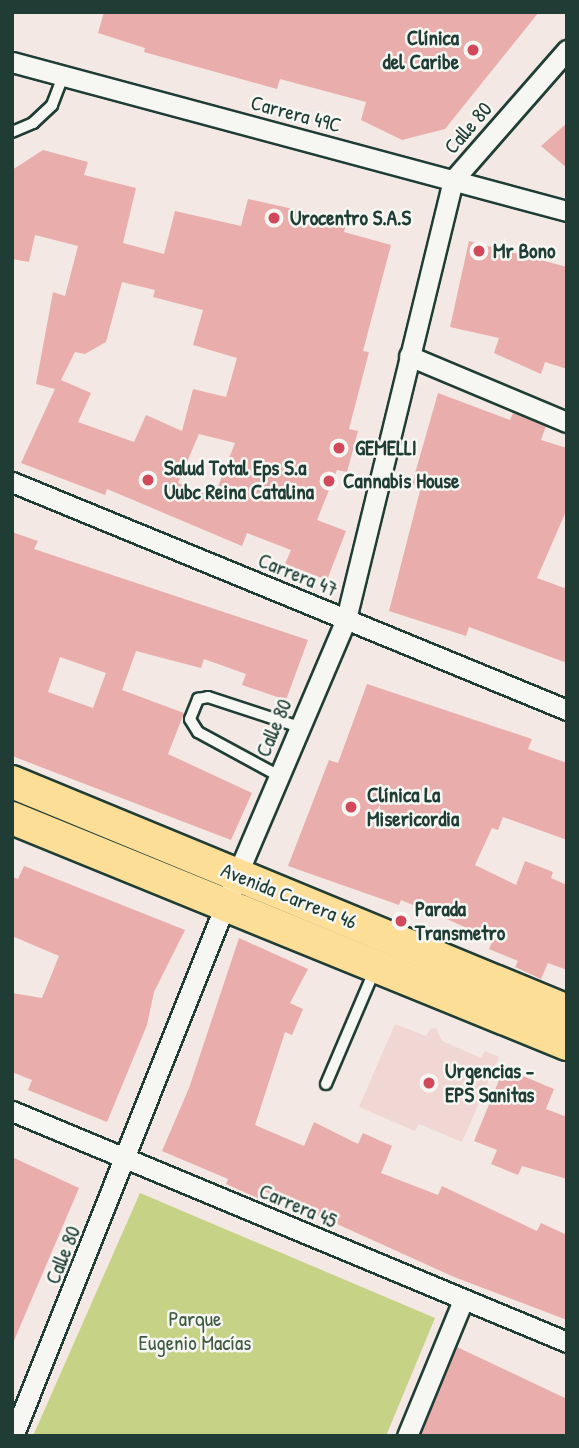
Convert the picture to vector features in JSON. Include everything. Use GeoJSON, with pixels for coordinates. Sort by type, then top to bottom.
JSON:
{"type":"FeatureCollection","features":[{"type":"Feature","properties":{"kind":"main road","name":"Avenida Carrera 46"},"geometry":{"type":"LineString","coordinates":[[12,782],[567,1011]]}},
{"type":"Feature","properties":{"kind":"main road","name":"Avenida Carrera 46"},"geometry":{"type":"LineString","coordinates":[[12,818],[567,1044]]}},
{"type":"Feature","properties":{"kind":"street","name":"Calle 80"},"geometry":{"type":"LineString","coordinates":[[13,1436],[127,1158],[237,875],[346,619],[453,180],[567,50]]}},
{"type":"Feature","properties":{"kind":"street","name":"Carrera 49C"},"geometry":{"type":"LineString","coordinates":[[12,62],[567,211]]}},
{"type":"Feature","properties":{"kind":"street"},"geometry":{"type":"LineString","coordinates":[[409,356],[567,422]]}},
{"type":"Feature","properties":{"kind":"street","name":"Carrera 47"},"geometry":{"type":"LineString","coordinates":[[12,481],[567,710]]}},
{"type":"Feature","properties":{"kind":"street","name":"Carrera 45"},"geometry":{"type":"LineString","coordinates":[[12,1111],[567,1342]]}},
{"type":"Feature","properties":{"kind":"street"},"geometry":{"type":"LineString","coordinates":[[407,1436],[463,1300]]}},
{"type":"Feature","properties":{"kind":"lane"},"geometry":{"type":"LineString","coordinates":[[12,132],[33,123],[52,105],[63,76]]}},
{"type":"Feature","properties":{"kind":"lane"},"geometry":{"type":"LineString","coordinates":[[279,776],[198,732],[190,719],[198,699],[208,696],[300,727]]}},
{"type":"Feature","properties":{"kind":"lane"},"geometry":{"type":"LineString","coordinates":[[326,1084],[376,967]]}},
{"type":"Feature","properties":{"kind":"shaded area","name":"Urgencias - EPS Sanitas"},"geometry":{"type":"Polygon","coordinates":[[[395,1024],[426,1036],[430,1029],[436,1028],[442,1041],[481,1058],[485,1051],[499,1057],[462,1142],[419,1124],[415,1131],[359,1107],[395,1024]]]}},
{"type":"Feature","properties":{"kind":"green space","name":"Parque Eugenio Macías"},"geometry":{"type":"Polygon","coordinates":[[[140,1193],[435,1318],[386,1436],[33,1436],[140,1193]]]}},
{"type":"Feature","properties":{"kind":"building"},"geometry":{"type":"Polygon","coordinates":[[[104,12],[539,12],[445,129],[402,140],[361,120],[366,102],[280,79],[277,89],[144,52],[145,48],[98,33],[104,12]]]}},
{"type":"Feature","properties":{"kind":"building"},"geometry":{"type":"Polygon","coordinates":[[[567,123],[567,168],[541,146],[567,123]]]}},
{"type":"Feature","properties":{"kind":"building"},"geometry":{"type":"Polygon","coordinates":[[[43,150],[88,162],[84,175],[136,188],[123,243],[164,254],[175,211],[241,226],[248,199],[347,221],[344,232],[391,245],[363,351],[369,352],[349,429],[358,431],[347,472],[337,470],[317,520],[346,531],[327,580],[285,564],[291,550],[247,533],[242,546],[107,489],[105,495],[21,463],[55,389],[36,384],[53,292],[65,296],[78,246],[35,235],[29,262],[12,259],[12,170],[43,150]],[[122,282],[106,342],[85,354],[75,352],[61,380],[91,393],[78,422],[134,442],[146,415],[182,431],[193,389],[226,397],[237,358],[193,345],[203,310],[153,297],[155,290],[122,282]],[[199,434],[178,483],[214,497],[235,443],[199,434]]]}},
{"type":"Feature","properties":{"kind":"building"},"geometry":{"type":"Polygon","coordinates":[[[469,241],[567,267],[567,369],[545,362],[541,374],[494,353],[499,338],[450,327],[469,241]]]}},
{"type":"Feature","properties":{"kind":"building"},"geometry":{"type":"Polygon","coordinates":[[[438,393],[510,420],[513,413],[546,426],[541,440],[567,448],[567,509],[537,578],[567,589],[567,663],[469,627],[466,636],[389,611],[421,487],[412,484],[438,393]]]}},
{"type":"Feature","properties":{"kind":"building"},"geometry":{"type":"Polygon","coordinates":[[[12,532],[38,541],[34,549],[308,640],[286,700],[242,685],[246,674],[204,659],[201,668],[136,651],[122,690],[184,713],[168,754],[252,793],[231,840],[12,756],[12,532]],[[60,657],[48,692],[93,708],[106,673],[60,657]]]}},
{"type":"Feature","properties":{"kind":"building"},"geometry":{"type":"Polygon","coordinates":[[[367,684],[532,739],[528,749],[567,763],[567,840],[503,817],[498,830],[492,828],[475,865],[516,885],[525,861],[553,872],[551,878],[567,885],[567,970],[548,963],[541,979],[515,967],[518,961],[489,949],[493,940],[449,920],[401,900],[399,905],[288,866],[329,760],[338,763],[367,684]]]}},
{"type":"Feature","properties":{"kind":"building"},"geometry":{"type":"Polygon","coordinates":[[[24,866],[185,930],[154,992],[147,1025],[107,1122],[28,1090],[32,1080],[12,1072],[12,993],[42,998],[59,956],[12,936],[12,877],[18,879],[24,866]]]}},
{"type":"Feature","properties":{"kind":"building"},"geometry":{"type":"Polygon","coordinates":[[[239,938],[308,969],[290,1003],[303,1009],[292,1035],[285,1032],[255,1125],[304,1146],[314,1122],[358,1144],[363,1133],[392,1146],[381,1173],[438,1195],[442,1186],[537,1231],[541,1223],[567,1235],[567,1320],[454,1277],[262,1190],[258,1198],[226,1184],[228,1179],[162,1151],[189,1088],[239,938]]]}},
{"type":"Feature","properties":{"kind":"building"},"geometry":{"type":"Polygon","coordinates":[[[504,1068],[554,1089],[546,1109],[567,1117],[567,1179],[522,1166],[518,1175],[491,1164],[497,1150],[474,1141],[504,1068]]]}},
{"type":"Feature","properties":{"kind":"building"},"geometry":{"type":"Polygon","coordinates":[[[12,1157],[79,1188],[13,1343],[12,1343],[12,1157]]]}},
{"type":"Feature","properties":{"kind":"building"},"geometry":{"type":"Polygon","coordinates":[[[457,1347],[567,1399],[567,1436],[420,1436],[457,1347]]]}},
{"type":"Feature","properties":{"kind":"place","name":"Clínica del Caribe"},"geometry":{"type":"Point","coordinates":[473,50]}},
{"type":"Feature","properties":{"kind":"place","name":"Urocentro S.A.S"},"geometry":{"type":"Point","coordinates":[274,218]}},
{"type":"Feature","properties":{"kind":"place","name":"Mr Bono"},"geometry":{"type":"Point","coordinates":[479,251]}},
{"type":"Feature","properties":{"kind":"place","name":"GEMELLI"},"geometry":{"type":"Point","coordinates":[339,448]}},
{"type":"Feature","properties":{"kind":"place","name":"Salud Total Eps S.a Uubc Reina Catalina"},"geometry":{"type":"Point","coordinates":[148,480]}},
{"type":"Feature","properties":{"kind":"place","name":"Cannabis House"},"geometry":{"type":"Point","coordinates":[329,481]}},
{"type":"Feature","properties":{"kind":"place","name":"Clínica La Misericordia"},"geometry":{"type":"Point","coordinates":[351,807]}},
{"type":"Feature","properties":{"kind":"place","name":"Parada Transmetro"},"geometry":{"type":"Point","coordinates":[401,921]}},
{"type":"Feature","properties":{"kind":"place","name":"Urgencias - EPS Sanitas"},"geometry":{"type":"Point","coordinates":[429,1083]}}]}
